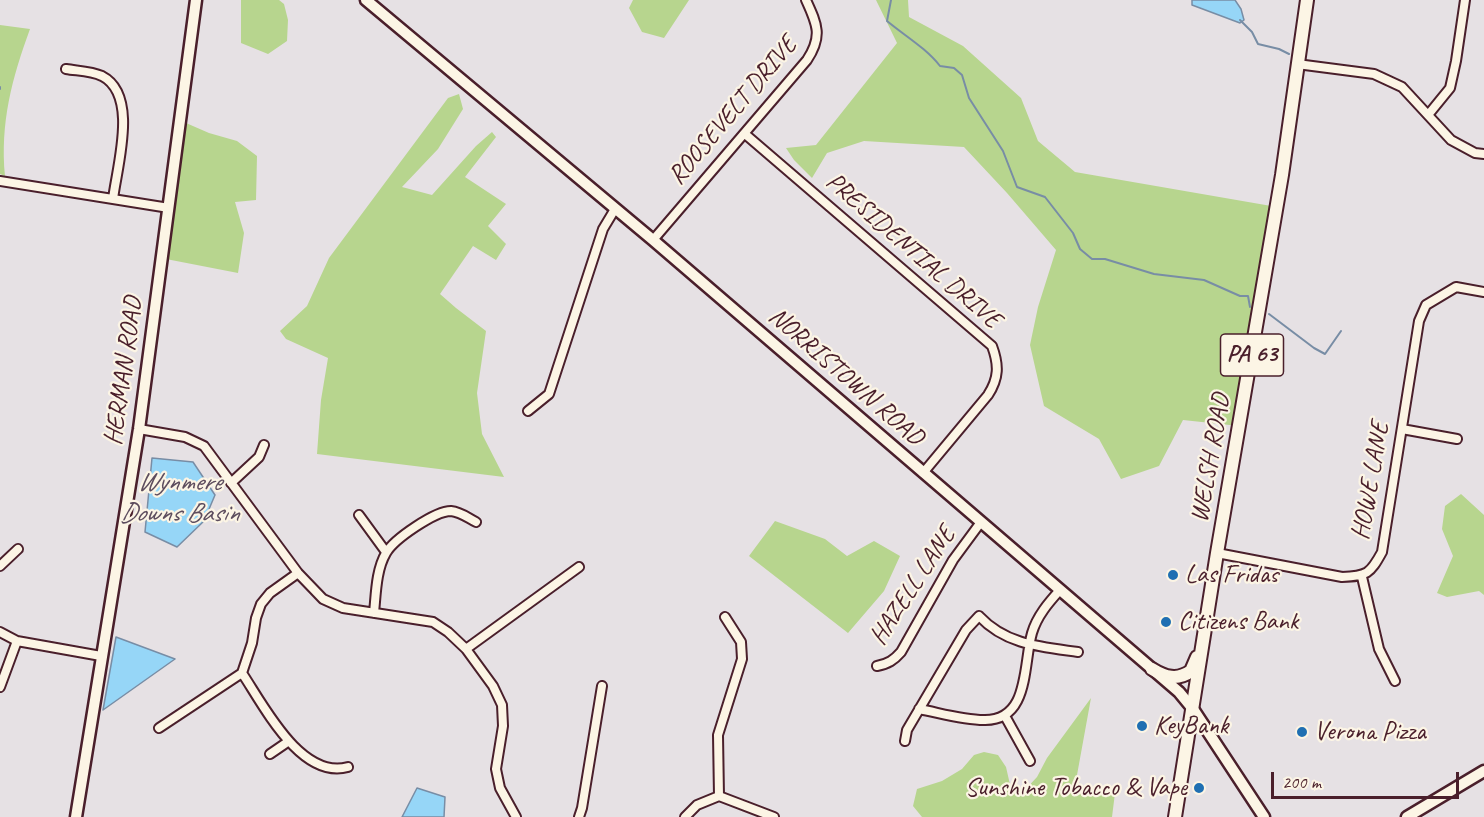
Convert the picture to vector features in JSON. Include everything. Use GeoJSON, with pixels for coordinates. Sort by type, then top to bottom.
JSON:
{"type":"FeatureCollection","features":[{"type":"Feature","properties":{"kind":"main road","name":"HERMAN ROAD"},"geometry":{"type":"LineString","coordinates":[[76,817],[139,429],[196,0]]}},
{"type":"Feature","properties":{"kind":"main road","name":"NORRISTOWN ROAD"},"geometry":{"type":"LineString","coordinates":[[366,0],[652,240],[1179,692],[1193,709],[1264,817]]}},
{"type":"Feature","properties":{"kind":"main road","name":"WELSH ROAD"},"geometry":{"type":"LineString","coordinates":[[1175,817],[1217,553],[1282,175],[1307,0]]}},
{"type":"Feature","properties":{"kind":"main road"},"geometry":{"type":"LineString","coordinates":[[1152,669],[1171,677],[1185,676],[1191,671],[1207,621]]}},
{"type":"Feature","properties":{"kind":"main road"},"geometry":{"type":"LineString","coordinates":[[1407,817],[1484,771]]}},
{"type":"Feature","properties":{"kind":"street","name":"ROOSEVELT DRIVE"},"geometry":{"type":"LineString","coordinates":[[652,240],[745,134],[813,51],[816,44],[816,26],[806,0]]}},
{"type":"Feature","properties":{"kind":"street"},"geometry":{"type":"LineString","coordinates":[[1428,115],[1450,88],[1465,0]]}},
{"type":"Feature","properties":{"kind":"street"},"geometry":{"type":"LineString","coordinates":[[1297,64],[1374,74],[1402,87],[1451,140],[1475,153],[1484,154]]}},
{"type":"Feature","properties":{"kind":"street"},"geometry":{"type":"LineString","coordinates":[[66,69],[102,76],[114,85],[121,98],[124,116],[113,199]]}},
{"type":"Feature","properties":{"kind":"street","name":"PRESIDENTIAL DRIVE"},"geometry":{"type":"LineString","coordinates":[[745,134],[992,346],[998,367],[995,384],[923,473]]}},
{"type":"Feature","properties":{"kind":"street"},"geometry":{"type":"LineString","coordinates":[[0,182],[169,208]]}},
{"type":"Feature","properties":{"kind":"street"},"geometry":{"type":"LineString","coordinates":[[528,411],[549,394],[603,229],[615,209]]}},
{"type":"Feature","properties":{"kind":"street","name":"HOWE LANE"},"geometry":{"type":"LineString","coordinates":[[1217,553],[1342,577],[1362,577],[1374,566],[1382,552],[1419,321],[1425,305],[1456,287],[1484,292]]}},
{"type":"Feature","properties":{"kind":"street"},"geometry":{"type":"LineString","coordinates":[[139,429],[186,437],[196,441],[209,452],[298,573],[316,593],[333,605],[433,622],[466,649],[492,686],[502,705],[503,726],[496,769],[497,779],[504,799],[516,817]]}},
{"type":"Feature","properties":{"kind":"street"},"geometry":{"type":"LineString","coordinates":[[1402,429],[1457,439]]}},
{"type":"Feature","properties":{"kind":"street"},"geometry":{"type":"LineString","coordinates":[[231,483],[259,457],[264,445]]}},
{"type":"Feature","properties":{"kind":"street"},"geometry":{"type":"LineString","coordinates":[[374,613],[381,565],[386,552],[397,541],[441,513],[459,513],[476,522]]}},
{"type":"Feature","properties":{"kind":"street"},"geometry":{"type":"LineString","coordinates":[[359,515],[386,552]]}},
{"type":"Feature","properties":{"kind":"street","name":"HAZELL LANE"},"geometry":{"type":"LineString","coordinates":[[877,666],[887,664],[901,652],[953,560],[981,522]]}},
{"type":"Feature","properties":{"kind":"street"},"geometry":{"type":"LineString","coordinates":[[0,566],[18,549]]}},
{"type":"Feature","properties":{"kind":"street"},"geometry":{"type":"LineString","coordinates":[[466,649],[579,567]]}},
{"type":"Feature","properties":{"kind":"street"},"geometry":{"type":"LineString","coordinates":[[159,728],[242,673],[261,604],[270,593],[298,573]]}},
{"type":"Feature","properties":{"kind":"street"},"geometry":{"type":"LineString","coordinates":[[1362,577],[1379,649],[1395,681]]}},
{"type":"Feature","properties":{"kind":"street"},"geometry":{"type":"LineString","coordinates":[[920,709],[982,721],[1005,716],[1019,700],[1029,646],[1038,619],[1060,590]]}},
{"type":"Feature","properties":{"kind":"street"},"geometry":{"type":"LineString","coordinates":[[905,741],[907,730],[966,630],[979,616],[986,623],[1017,642],[1029,646],[1078,652]]}},
{"type":"Feature","properties":{"kind":"street"},"geometry":{"type":"LineString","coordinates":[[719,796],[718,735],[742,659],[741,642],[725,617]]}},
{"type":"Feature","properties":{"kind":"street"},"geometry":{"type":"LineString","coordinates":[[0,632],[17,641],[101,656]]}},
{"type":"Feature","properties":{"kind":"street"},"geometry":{"type":"LineString","coordinates":[[0,687],[17,641]]}},
{"type":"Feature","properties":{"kind":"street"},"geometry":{"type":"LineString","coordinates":[[242,673],[297,750],[317,765],[338,769],[348,767]]}},
{"type":"Feature","properties":{"kind":"street"},"geometry":{"type":"LineString","coordinates":[[579,817],[602,686]]}},
{"type":"Feature","properties":{"kind":"street"},"geometry":{"type":"LineString","coordinates":[[1005,716],[1030,761]]}},
{"type":"Feature","properties":{"kind":"street"},"geometry":{"type":"LineString","coordinates":[[270,754],[289,741]]}},
{"type":"Feature","properties":{"kind":"street"},"geometry":{"type":"LineString","coordinates":[[685,817],[697,805],[719,796],[774,817]]}},
{"type":"Feature","properties":{"kind":"green space"},"geometry":{"type":"Polygon","coordinates":[[[241,0],[279,0],[284,4],[288,20],[287,41],[268,54],[241,43],[241,0]]]}},
{"type":"Feature","properties":{"kind":"green space"},"geometry":{"type":"Polygon","coordinates":[[[633,0],[689,0],[664,38],[642,32],[629,8],[633,0]]]}},
{"type":"Feature","properties":{"kind":"green space"},"geometry":{"type":"Polygon","coordinates":[[[876,0],[908,0],[909,17],[963,46],[1021,98],[1038,141],[1075,172],[1277,207],[1239,426],[1183,420],[1159,466],[1121,479],[1099,439],[1044,406],[1030,345],[1038,307],[1056,250],[964,147],[864,141],[827,153],[812,178],[794,160],[786,148],[816,145],[897,43],[876,0]]]}},
{"type":"Feature","properties":{"kind":"green space"},"geometry":{"type":"Polygon","coordinates":[[[0,25],[30,29],[9,101],[4,138],[5,176],[0,174],[0,25]]]}},
{"type":"Feature","properties":{"kind":"green space"},"geometry":{"type":"Polygon","coordinates":[[[459,94],[463,109],[438,149],[402,187],[432,195],[476,146],[492,132],[496,137],[465,177],[506,204],[488,226],[506,244],[496,260],[473,246],[440,294],[486,331],[477,393],[482,434],[504,477],[317,454],[321,400],[328,358],[286,339],[280,331],[307,306],[329,258],[448,98],[459,94]]]}},
{"type":"Feature","properties":{"kind":"green space"},"geometry":{"type":"Polygon","coordinates":[[[186,123],[237,141],[257,156],[256,200],[235,202],[244,233],[238,273],[166,259],[186,123]]]}},
{"type":"Feature","properties":{"kind":"green space"},"geometry":{"type":"Polygon","coordinates":[[[1461,494],[1484,515],[1484,595],[1479,591],[1447,597],[1437,593],[1453,556],[1442,529],[1445,506],[1461,494]]]}},
{"type":"Feature","properties":{"kind":"green space"},"geometry":{"type":"Polygon","coordinates":[[[775,521],[825,539],[847,556],[874,541],[900,556],[884,591],[848,633],[749,556],[775,521]]]}},
{"type":"Feature","properties":{"kind":"green space"},"geometry":{"type":"Polygon","coordinates":[[[1091,698],[1075,786],[1115,793],[1112,817],[922,817],[913,806],[917,789],[942,781],[962,769],[974,755],[984,752],[998,755],[1006,767],[1011,789],[1024,791],[1037,777],[1047,758],[1091,698]]]}},
{"type":"Feature","properties":{"kind":"water"},"geometry":{"type":"Polygon","coordinates":[[[1192,0],[1235,0],[1244,20],[1240,23],[1192,5],[1192,0]]]}},
{"type":"Feature","properties":{"kind":"water","name":"Wynmere Downs Basin"},"geometry":{"type":"Polygon","coordinates":[[[152,458],[193,462],[215,495],[204,521],[177,547],[145,532],[152,458]]]}},
{"type":"Feature","properties":{"kind":"water"},"geometry":{"type":"Polygon","coordinates":[[[116,637],[175,659],[103,710],[116,637]]]}},
{"type":"Feature","properties":{"kind":"water"},"geometry":{"type":"Polygon","coordinates":[[[417,788],[445,797],[444,817],[402,817],[417,788]]]}},
{"type":"Feature","properties":{"kind":"waterway"},"geometry":{"type":"LineString","coordinates":[[891,0],[887,21],[922,48],[940,66],[954,68],[962,75],[969,98],[1003,151],[1017,187],[1045,197],[1073,233],[1080,249],[1092,259],[1105,259],[1154,274],[1204,280],[1240,296],[1248,296],[1250,307]]}},
{"type":"Feature","properties":{"kind":"waterway"},"geometry":{"type":"LineString","coordinates":[[1240,20],[1252,32],[1258,44],[1289,54]]}},
{"type":"Feature","properties":{"kind":"waterway"},"geometry":{"type":"LineString","coordinates":[[1269,314],[1325,354],[1341,331]]}},
{"type":"Feature","properties":{"kind":"place","name":"Las Fridas"},"geometry":{"type":"Point","coordinates":[1173,575]}},
{"type":"Feature","properties":{"kind":"place","name":"Citizens Bank"},"geometry":{"type":"Point","coordinates":[1166,622]}},
{"type":"Feature","properties":{"kind":"place","name":"KeyBank"},"geometry":{"type":"Point","coordinates":[1142,726]}},
{"type":"Feature","properties":{"kind":"place","name":"Verona Pizza"},"geometry":{"type":"Point","coordinates":[1302,732]}},
{"type":"Feature","properties":{"kind":"place","name":"Sunshine Tobacco & Vape"},"geometry":{"type":"Point","coordinates":[1199,788]}}]}
